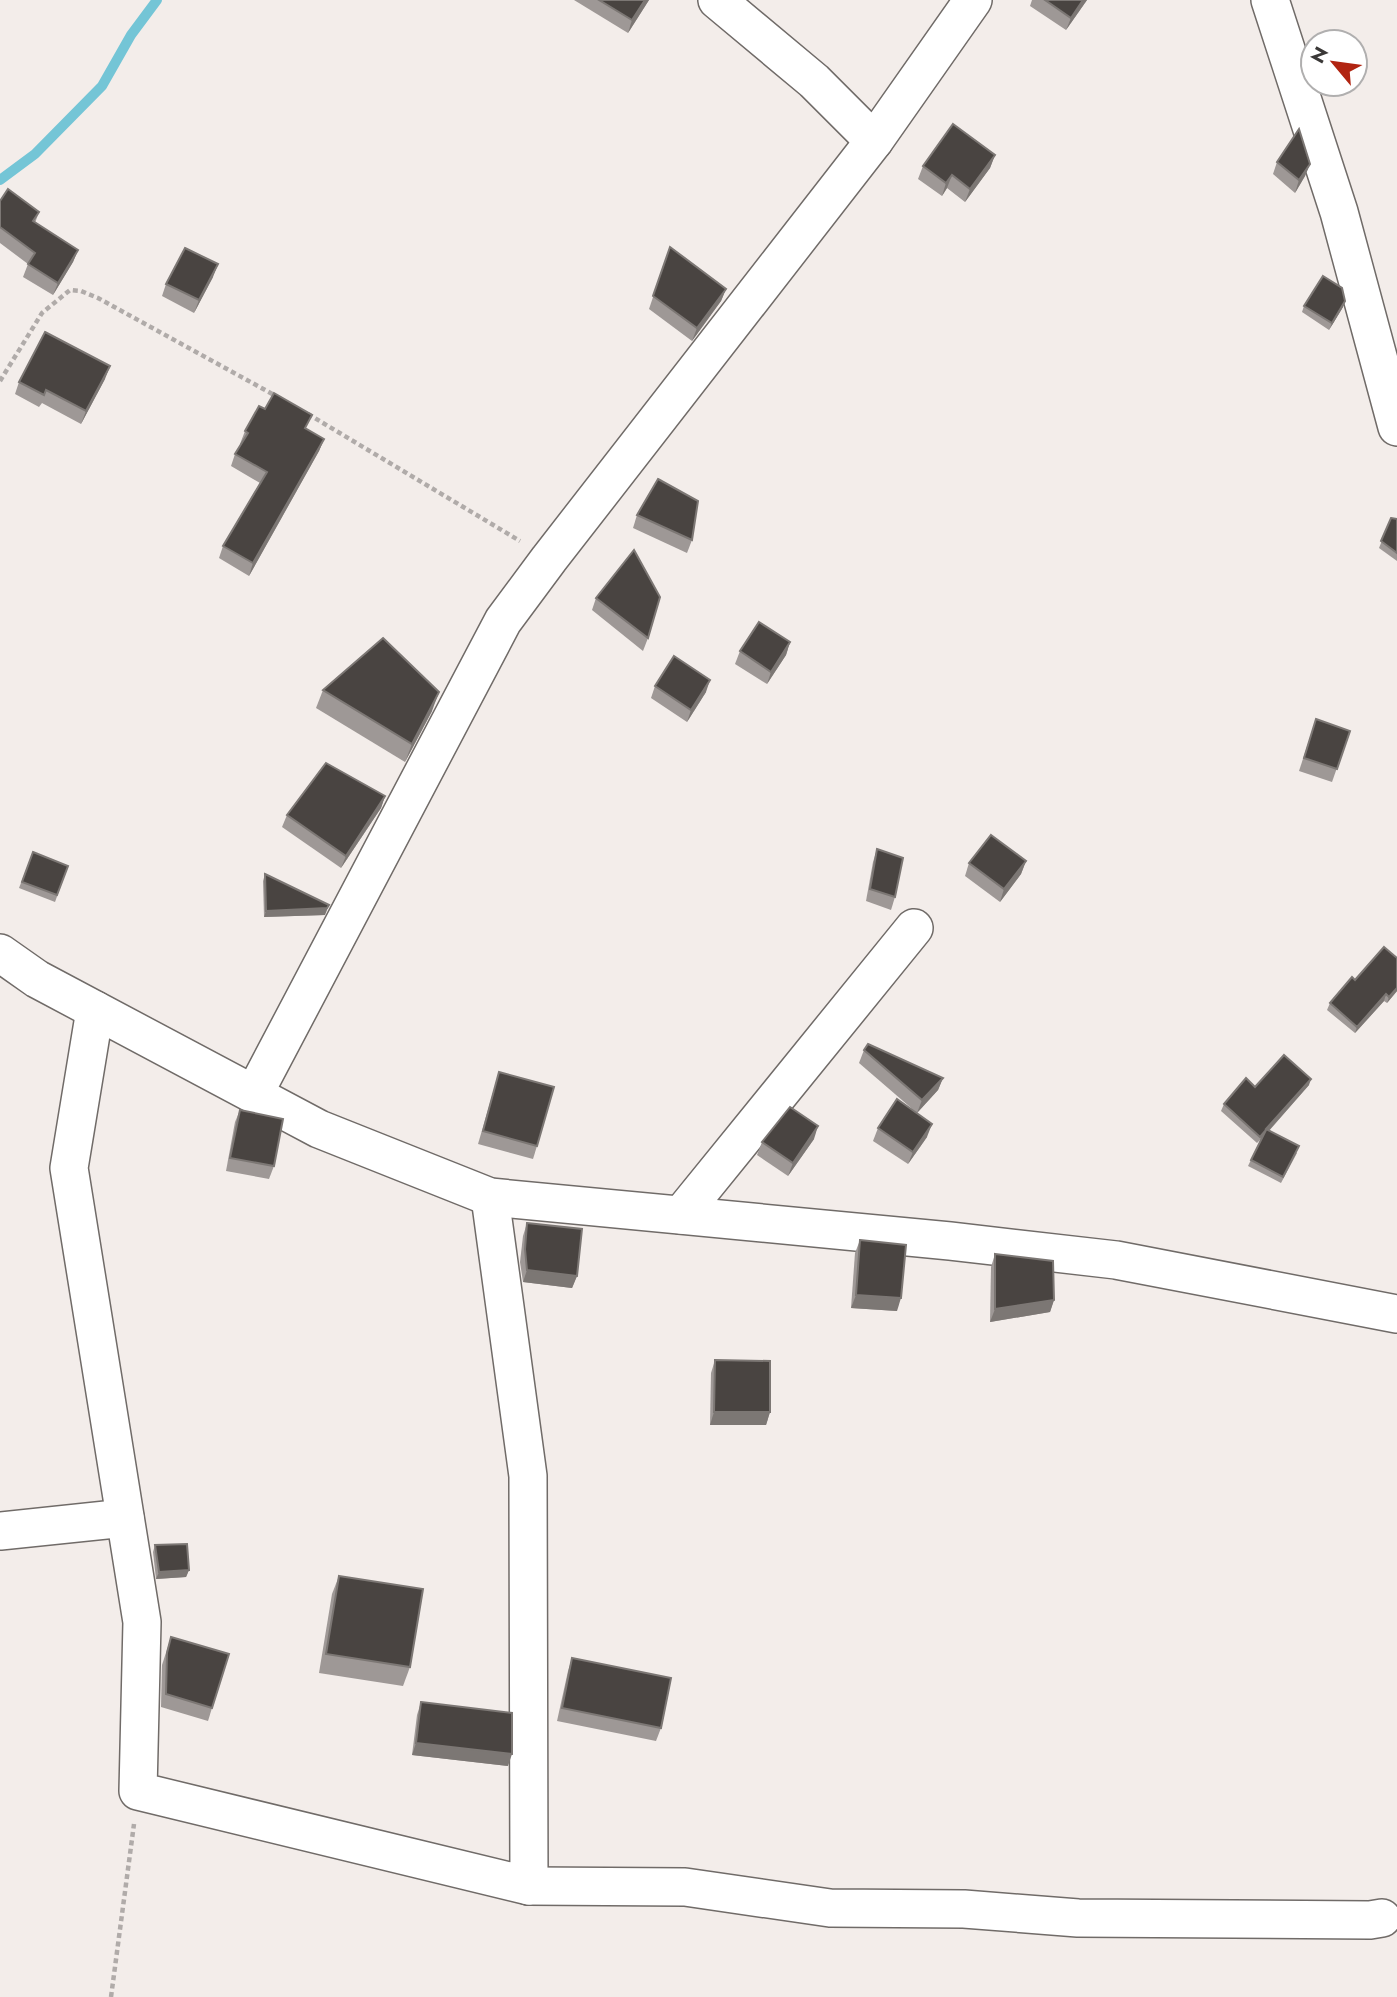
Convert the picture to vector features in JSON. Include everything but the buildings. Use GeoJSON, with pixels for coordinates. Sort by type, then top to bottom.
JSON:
{"type":"FeatureCollection","features":[{"type":"Feature","properties":{"kind":"street"},"geometry":{"type":"LineString","coordinates":[[717,0],[814,81],[874,141]]}},
{"type":"Feature","properties":{"kind":"street"},"geometry":{"type":"LineString","coordinates":[[254,1094],[503,621],[874,141],[974,0]]}},
{"type":"Feature","properties":{"kind":"street"},"geometry":{"type":"LineString","coordinates":[[1270,0],[1339,212],[1397,427]]}},
{"type":"Feature","properties":{"kind":"street"},"geometry":{"type":"LineString","coordinates":[[681,1215],[914,929]]}},
{"type":"Feature","properties":{"kind":"street"},"geometry":{"type":"LineString","coordinates":[[0,953],[37,979],[319,1129],[490,1197],[1116,1259],[1397,1314]]}},
{"type":"Feature","properties":{"kind":"street"},"geometry":{"type":"LineString","coordinates":[[95,1010],[69,1168],[142,1622],[138,1791],[529,1886],[685,1887],[830,1908],[964,1909],[1078,1918],[1382,1918]]}},
{"type":"Feature","properties":{"kind":"street"},"geometry":{"type":"LineString","coordinates":[[490,1197],[528,1476],[529,1886]]}},
{"type":"Feature","properties":{"kind":"street"},"geometry":{"type":"LineString","coordinates":[[0,1531],[125,1518]]}},
{"type":"Feature","properties":{"kind":"path"},"geometry":{"type":"LineString","coordinates":[[0,381],[42,313],[71,290],[81,291],[285,401]]}},
{"type":"Feature","properties":{"kind":"path"},"geometry":{"type":"LineString","coordinates":[[297,408],[549,559]]}},
{"type":"Feature","properties":{"kind":"path"},"geometry":{"type":"LineString","coordinates":[[111,1997],[138,1791]]}},
{"type":"Feature","properties":{"kind":"waterway"},"geometry":{"type":"LineString","coordinates":[[0,180],[35,154],[102,86],[131,35],[157,0]]}}]}
